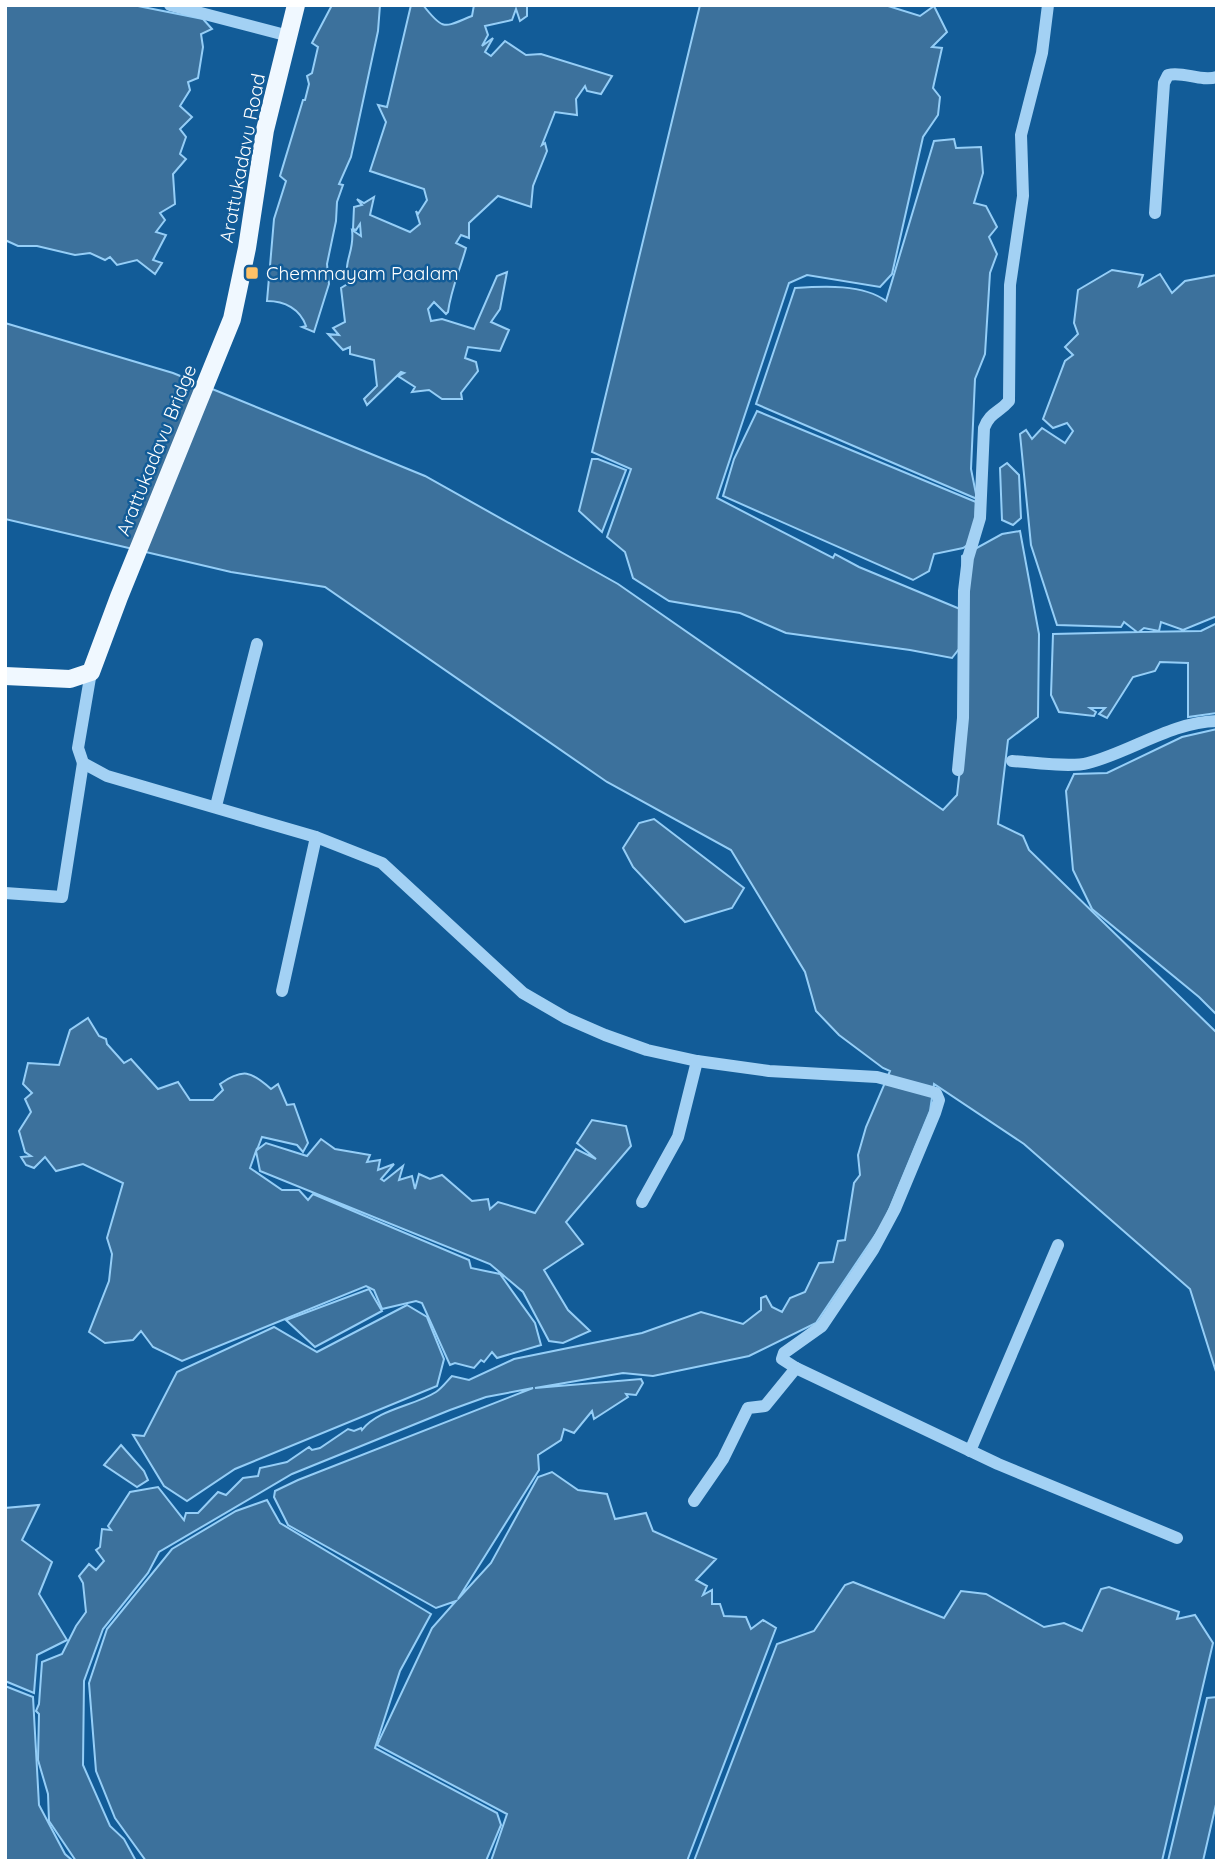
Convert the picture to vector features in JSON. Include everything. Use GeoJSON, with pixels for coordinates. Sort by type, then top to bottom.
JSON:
{"type":"FeatureCollection","features":[{"type":"Feature","properties":{"kind":"main road","name":"Arattukadavu Road"},"geometry":{"type":"LineString","coordinates":[[232,318],[247,248],[265,130],[296,5]]}},
{"type":"Feature","properties":{"kind":"main road","name":"Arattukadavu Bridge"},"geometry":{"type":"LineString","coordinates":[[91,672],[232,318]]}},
{"type":"Feature","properties":{"kind":"main road"},"geometry":{"type":"LineString","coordinates":[[5,676],[70,679],[91,672]]}},
{"type":"Feature","properties":{"kind":"street"},"geometry":{"type":"LineString","coordinates":[[170,5],[289,36]]}},
{"type":"Feature","properties":{"kind":"street"},"geometry":{"type":"LineString","coordinates":[[958,770],[963,718],[964,591],[968,558],[980,518],[984,428],[988,418],[1003,409],[1009,401],[1010,285],[1023,196],[1021,135],[1042,53],[1048,5]]}},
{"type":"Feature","properties":{"kind":"street"},"geometry":{"type":"LineString","coordinates":[[1155,213],[1164,83],[1168,75],[1175,73],[1208,79],[1217,77]]}},
{"type":"Feature","properties":{"kind":"street"},"geometry":{"type":"LineString","coordinates":[[216,806],[257,644]]}},
{"type":"Feature","properties":{"kind":"street"},"geometry":{"type":"LineString","coordinates":[[5,893],[62,897],[83,763],[78,748],[91,672]]}},
{"type":"Feature","properties":{"kind":"street"},"geometry":{"type":"LineString","coordinates":[[1012,761],[1084,764],[1114,756],[1148,738],[1217,721]]}},
{"type":"Feature","properties":{"kind":"street"},"geometry":{"type":"LineString","coordinates":[[83,763],[107,776],[316,837],[382,863],[523,993],[566,1018],[605,1035],[647,1050],[696,1061],[769,1072],[877,1077],[936,1093],[939,1100],[935,1113],[895,1209],[873,1250],[822,1326],[784,1353],[782,1359],[970,1451],[1177,1538]]}},
{"type":"Feature","properties":{"kind":"street"},"geometry":{"type":"LineString","coordinates":[[282,991],[316,837]]}},
{"type":"Feature","properties":{"kind":"street"},"geometry":{"type":"LineString","coordinates":[[642,1202],[678,1138],[696,1061]]}},
{"type":"Feature","properties":{"kind":"street"},"geometry":{"type":"LineString","coordinates":[[970,1451],[1058,1245]]}},
{"type":"Feature","properties":{"kind":"street"},"geometry":{"type":"LineString","coordinates":[[694,1501],[723,1459],[748,1408],[765,1406],[796,1368]]}},
{"type":"Feature","properties":{"kind":"water"},"geometry":{"type":"Polygon","coordinates":[[[5,5],[133,5],[203,19],[212,29],[201,34],[203,47],[198,78],[188,82],[190,90],[180,106],[192,117],[180,129],[186,137],[180,154],[186,159],[173,174],[175,204],[160,213],[165,220],[156,232],[166,235],[153,260],[162,263],[155,274],[137,260],[117,265],[110,257],[105,260],[90,253],[75,255],[37,246],[18,246],[5,240],[5,5]]]}},
{"type":"Feature","properties":{"kind":"water"},"geometry":{"type":"Polygon","coordinates":[[[332,5],[380,5],[378,31],[351,157],[339,184],[343,185],[337,202],[327,264],[329,284],[314,332],[302,327],[306,326],[303,320],[291,307],[267,301],[274,219],[286,181],[280,176],[305,100],[309,84],[307,76],[312,73],[318,47],[312,43],[332,5]]]}},
{"type":"Feature","properties":{"kind":"water"},"geometry":{"type":"Polygon","coordinates":[[[411,5],[423,5],[436,20],[445,25],[472,16],[474,5],[527,5],[527,16],[520,21],[516,9],[512,20],[485,26],[488,35],[482,46],[493,38],[485,52],[491,56],[505,41],[526,55],[541,54],[612,76],[601,94],[587,91],[585,86],[576,99],[577,115],[555,112],[542,145],[545,143],[547,151],[533,186],[531,207],[498,196],[469,223],[469,238],[461,235],[456,243],[466,248],[448,312],[446,314],[434,302],[428,309],[431,321],[442,319],[474,329],[497,276],[507,272],[500,309],[491,322],[509,330],[500,351],[468,347],[465,358],[476,362],[478,371],[461,393],[462,399],[442,399],[429,390],[412,392],[415,387],[398,376],[404,373],[401,372],[367,405],[364,399],[377,386],[374,360],[350,354],[350,347],[343,350],[328,334],[339,335],[333,328],[345,322],[341,288],[349,283],[347,268],[352,230],[361,236],[360,224],[356,230],[353,229],[354,207],[362,205],[357,199],[364,203],[374,197],[370,215],[410,232],[420,224],[416,211],[418,214],[427,200],[424,189],[370,171],[386,122],[378,105],[387,107],[411,5]]]}},
{"type":"Feature","properties":{"kind":"water"},"geometry":{"type":"Polygon","coordinates":[[[700,5],[885,5],[920,16],[934,6],[947,32],[932,47],[942,48],[933,88],[940,97],[938,115],[923,137],[892,274],[880,287],[807,275],[789,283],[717,498],[833,558],[835,554],[859,567],[960,609],[962,645],[952,658],[786,633],[740,613],[669,601],[633,578],[625,552],[607,537],[631,469],[592,452],[700,5]]]}},
{"type":"Feature","properties":{"kind":"water"},"geometry":{"type":"Polygon","coordinates":[[[954,139],[956,148],[981,147],[983,173],[974,203],[986,206],[997,227],[989,237],[997,254],[990,273],[985,354],[975,379],[971,469],[977,499],[756,404],[795,288],[855,289],[877,295],[886,301],[934,141],[954,139]]]}},
{"type":"Feature","properties":{"kind":"water"},"geometry":{"type":"Polygon","coordinates":[[[1112,270],[1143,275],[1139,286],[1160,274],[1172,293],[1185,281],[1217,275],[1217,616],[1183,630],[1161,622],[1159,631],[1144,628],[1139,632],[1201,631],[1217,623],[1217,713],[1188,717],[1188,663],[1160,662],[1155,671],[1133,677],[1107,718],[1099,714],[1105,708],[1090,708],[1096,712],[1094,716],[1059,712],[1051,695],[1053,634],[1137,632],[1124,622],[1121,627],[1057,625],[1031,545],[1020,434],[1026,430],[1032,439],[1042,428],[1065,443],[1073,431],[1067,423],[1053,428],[1043,419],[1065,361],[1073,355],[1065,347],[1078,334],[1074,323],[1078,290],[1112,270]]]}},
{"type":"Feature","properties":{"kind":"water"},"geometry":{"type":"Polygon","coordinates":[[[5,323],[173,373],[425,476],[618,584],[943,810],[957,795],[966,716],[962,556],[1002,534],[1020,531],[1039,634],[1038,717],[1008,740],[998,824],[1023,836],[1029,850],[1217,1033],[1217,1375],[1190,1289],[1024,1144],[934,1084],[930,1111],[884,1222],[816,1323],[749,1356],[653,1376],[623,1373],[535,1388],[641,1379],[643,1383],[636,1395],[626,1394],[628,1397],[594,1419],[592,1411],[574,1433],[564,1429],[561,1440],[538,1455],[539,1470],[458,1599],[491,1563],[538,1477],[552,1472],[578,1490],[607,1494],[615,1519],[646,1513],[653,1531],[716,1559],[696,1580],[707,1586],[703,1595],[712,1590],[712,1604],[720,1604],[724,1616],[746,1617],[751,1629],[763,1620],[776,1628],[687,1861],[491,1861],[507,1814],[377,1745],[432,1628],[456,1601],[436,1608],[288,1525],[274,1497],[275,1491],[298,1480],[533,1388],[486,1397],[292,1474],[159,1552],[148,1573],[103,1629],[84,1681],[83,1765],[110,1826],[124,1839],[136,1861],[76,1861],[49,1821],[48,1794],[38,1760],[39,1714],[36,1711],[39,1704],[42,1662],[62,1654],[86,1612],[83,1583],[79,1576],[89,1564],[96,1570],[104,1561],[96,1550],[100,1547],[102,1529],[111,1530],[108,1526],[130,1492],[158,1487],[184,1520],[186,1513],[198,1513],[218,1492],[226,1495],[243,1478],[258,1476],[260,1468],[287,1462],[309,1447],[312,1450],[320,1448],[348,1429],[362,1430],[377,1417],[436,1392],[452,1376],[469,1380],[514,1359],[642,1333],[701,1312],[743,1324],[761,1310],[761,1298],[766,1296],[772,1307],[782,1312],[790,1298],[805,1292],[819,1263],[833,1262],[838,1241],[845,1240],[854,1183],[860,1175],[858,1155],[866,1127],[890,1071],[839,1035],[816,1011],[805,972],[731,850],[607,782],[325,587],[231,572],[5,519],[5,323]]]}},
{"type":"Feature","properties":{"kind":"water"},"geometry":{"type":"Polygon","coordinates":[[[757,411],[976,502],[975,540],[963,548],[934,554],[929,571],[913,580],[723,496],[734,459],[757,411]]]}},
{"type":"Feature","properties":{"kind":"water"},"geometry":{"type":"Polygon","coordinates":[[[592,459],[626,470],[602,532],[579,511],[592,459]]]}},
{"type":"Feature","properties":{"kind":"water"},"geometry":{"type":"Polygon","coordinates":[[[1007,463],[1019,475],[1021,518],[1013,525],[1002,520],[1000,468],[1007,463]]]}},
{"type":"Feature","properties":{"kind":"water"},"geometry":{"type":"Polygon","coordinates":[[[1217,729],[1217,1015],[1092,909],[1073,870],[1066,791],[1074,774],[1107,773],[1182,737],[1217,729]]]}},
{"type":"Feature","properties":{"kind":"water"},"geometry":{"type":"Polygon","coordinates":[[[654,819],[744,888],[732,908],[685,922],[633,867],[623,848],[639,823],[654,819]]]}},
{"type":"Feature","properties":{"kind":"water"},"geometry":{"type":"Polygon","coordinates":[[[88,1018],[99,1036],[106,1039],[107,1044],[124,1063],[131,1059],[158,1089],[178,1082],[190,1100],[213,1100],[223,1090],[220,1084],[241,1074],[258,1078],[271,1089],[278,1084],[287,1105],[294,1104],[308,1143],[303,1152],[297,1145],[262,1137],[257,1150],[266,1143],[307,1156],[321,1139],[335,1149],[370,1155],[367,1162],[380,1160],[378,1170],[394,1164],[381,1179],[384,1181],[403,1166],[399,1180],[412,1176],[415,1189],[419,1174],[430,1179],[442,1175],[472,1201],[488,1199],[490,1209],[498,1202],[535,1213],[576,1149],[596,1159],[577,1143],[592,1120],[626,1126],[631,1146],[566,1222],[583,1244],[544,1270],[568,1310],[590,1331],[563,1343],[549,1341],[523,1292],[490,1264],[260,1171],[256,1151],[250,1168],[282,1190],[299,1190],[308,1200],[313,1194],[469,1260],[471,1268],[500,1274],[535,1323],[541,1345],[497,1358],[492,1352],[484,1362],[481,1360],[474,1368],[455,1363],[450,1365],[422,1303],[416,1301],[382,1309],[374,1290],[366,1286],[182,1361],[153,1347],[141,1331],[133,1340],[105,1343],[89,1332],[109,1281],[112,1254],[107,1238],[123,1183],[83,1164],[56,1171],[45,1157],[34,1168],[26,1165],[21,1157],[31,1156],[25,1152],[19,1131],[31,1112],[25,1099],[32,1093],[23,1084],[28,1063],[59,1065],[70,1030],[88,1018]]]}},
{"type":"Feature","properties":{"kind":"water"},"geometry":{"type":"Polygon","coordinates":[[[369,1289],[382,1311],[315,1347],[286,1320],[369,1289]]]}},
{"type":"Feature","properties":{"kind":"water"},"geometry":{"type":"Polygon","coordinates":[[[407,1305],[427,1317],[444,1359],[437,1386],[235,1469],[187,1501],[164,1486],[133,1435],[144,1436],[177,1372],[274,1327],[317,1352],[407,1305]]]}},
{"type":"Feature","properties":{"kind":"water"},"geometry":{"type":"Polygon","coordinates":[[[121,1445],[144,1471],[148,1480],[137,1487],[104,1465],[121,1445]]]}},
{"type":"Feature","properties":{"kind":"water"},"geometry":{"type":"Polygon","coordinates":[[[267,1500],[280,1523],[431,1614],[400,1671],[375,1748],[497,1813],[501,1825],[486,1861],[146,1861],[115,1818],[96,1771],[89,1683],[107,1629],[172,1549],[236,1511],[267,1500]]]}},
{"type":"Feature","properties":{"kind":"water"},"geometry":{"type":"Polygon","coordinates":[[[39,1505],[22,1540],[52,1562],[39,1594],[67,1640],[37,1655],[34,1693],[5,1681],[5,1508],[39,1505]]]}},
{"type":"Feature","properties":{"kind":"water"},"geometry":{"type":"Polygon","coordinates":[[[853,1582],[944,1618],[961,1591],[986,1594],[1044,1627],[1064,1623],[1082,1631],[1101,1589],[1109,1587],[1179,1612],[1177,1619],[1195,1615],[1213,1643],[1162,1861],[694,1861],[777,1644],[814,1631],[845,1585],[853,1582]]]}},
{"type":"Feature","properties":{"kind":"water"},"geometry":{"type":"Polygon","coordinates":[[[5,1686],[33,1697],[39,1805],[65,1854],[73,1861],[5,1861],[5,1686]]]}},
{"type":"Feature","properties":{"kind":"water"},"geometry":{"type":"Polygon","coordinates":[[[1217,1697],[1217,1800],[1203,1861],[1168,1861],[1207,1698],[1217,1697]]]}},
{"type":"Feature","properties":{"kind":"place","name":"Chemmayam Paalam"},"geometry":{"type":"Point","coordinates":[252,273]}}]}
